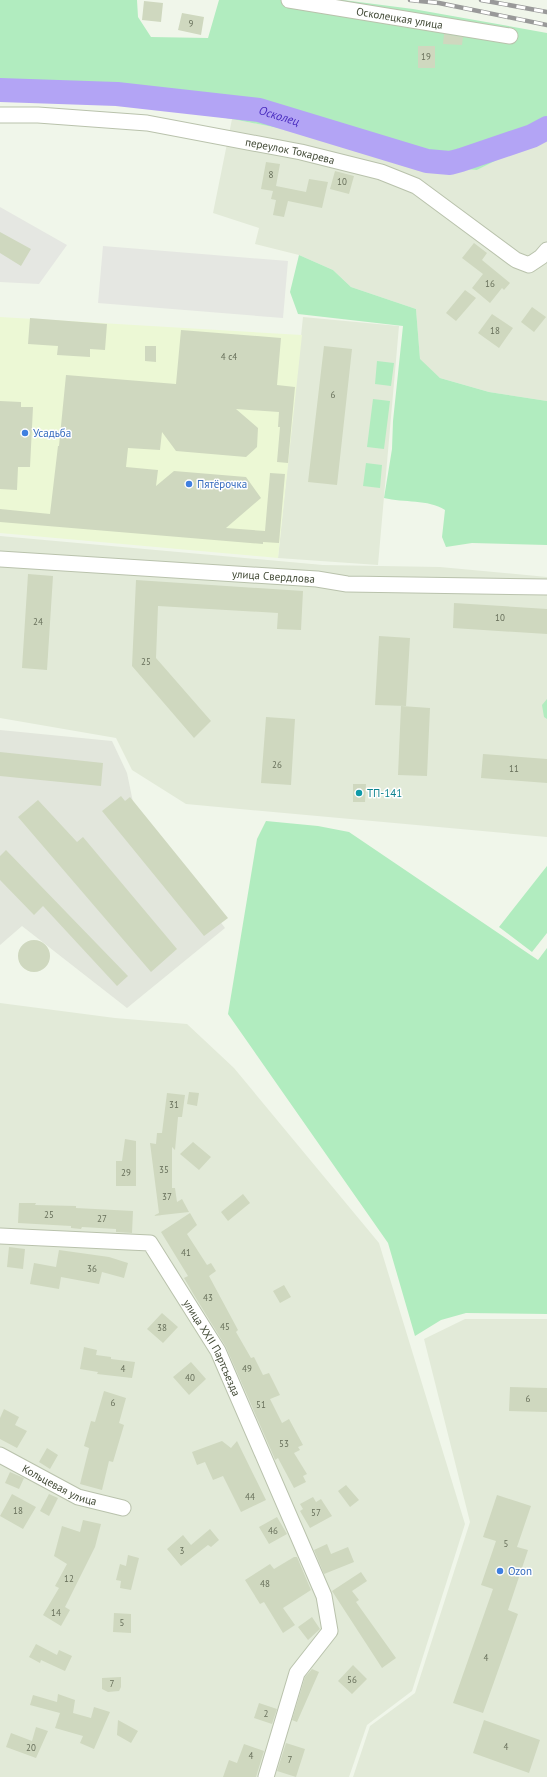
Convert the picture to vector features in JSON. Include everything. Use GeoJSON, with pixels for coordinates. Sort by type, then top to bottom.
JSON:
{"type":"FeatureCollection","features":[{"type":"Feature","properties":{"kind":"street","name":"Осколецкая улица"},"geometry":{"type":"LineString","coordinates":[[289,0],[510,36]]}},
{"type":"Feature","properties":{"kind":"street","name":"переулок Токарева"},"geometry":{"type":"LineString","coordinates":[[0,116],[38,116],[147,123],[301,152],[374,170],[416,186],[516,260],[529,265],[541,257],[547,250]]}},
{"type":"Feature","properties":{"kind":"street","name":"улица Свердлова"},"geometry":{"type":"LineString","coordinates":[[0,559],[317,579],[348,584],[547,587]]}},
{"type":"Feature","properties":{"kind":"street","name":"улица XXII Партсъезда"},"geometry":{"type":"LineString","coordinates":[[0,1236],[150,1243],[218,1351],[324,1596],[330,1631],[297,1673],[266,1777]]}},
{"type":"Feature","properties":{"kind":"street","name":"Кольцевая улица"},"geometry":{"type":"LineString","coordinates":[[0,1455],[78,1497],[123,1508]]}},
{"type":"Feature","properties":{"kind":"shaded area"},"geometry":{"type":"Polygon","coordinates":[[[232,119],[329,138],[386,157],[430,167],[477,170],[547,135],[547,401],[489,392],[440,378],[420,360],[416,309],[351,287],[333,270],[299,255],[255,244],[259,228],[213,213],[232,119]]]}},
{"type":"Feature","properties":{"kind":"shaded area"},"geometry":{"type":"Polygon","coordinates":[[[0,207],[67,245],[39,284],[0,282],[0,207]]]}},
{"type":"Feature","properties":{"kind":"shaded area"},"geometry":{"type":"Polygon","coordinates":[[[103,246],[288,261],[283,318],[98,303],[103,246]]]}},
{"type":"Feature","properties":{"kind":"shaded area"},"geometry":{"type":"Polygon","coordinates":[[[0,317],[302,335],[278,558],[0,533],[0,317]]]}},
{"type":"Feature","properties":{"kind":"shaded area"},"geometry":{"type":"Polygon","coordinates":[[[303,317],[399,326],[378,565],[278,558],[303,317]]]}},
{"type":"Feature","properties":{"kind":"shaded area"},"geometry":{"type":"Polygon","coordinates":[[[0,536],[323,565],[440,567],[547,577],[547,837],[186,804],[132,770],[116,738],[0,718],[0,536]]]}},
{"type":"Feature","properties":{"kind":"shaded area"},"geometry":{"type":"Polygon","coordinates":[[[0,730],[112,741],[127,773],[134,807],[225,928],[127,1008],[22,926],[0,945],[0,730]]]}},
{"type":"Feature","properties":{"kind":"shaded area"},"geometry":{"type":"Polygon","coordinates":[[[0,1003],[115,1018],[187,1024],[234,1068],[379,1243],[465,1524],[412,1691],[367,1725],[349,1777],[0,1777],[0,1003]]]}},
{"type":"Feature","properties":{"kind":"shaded area"},"geometry":{"type":"Polygon","coordinates":[[[465,1319],[547,1319],[547,1777],[353,1777],[370,1726],[415,1693],[470,1522],[424,1339],[465,1319]]]}},
{"type":"Feature","properties":{"kind":"green space"},"geometry":{"type":"Polygon","coordinates":[[[0,0],[137,0],[138,17],[151,37],[208,38],[219,0],[343,0],[413,9],[547,33],[547,135],[477,170],[430,167],[386,157],[329,138],[232,119],[109,99],[0,97],[0,0]]]}},
{"type":"Feature","properties":{"kind":"green space"},"geometry":{"type":"Polygon","coordinates":[[[299,255],[333,270],[351,287],[416,309],[420,359],[440,378],[489,392],[547,401],[547,545],[472,543],[446,547],[442,537],[445,510],[431,504],[384,498],[392,449],[393,421],[403,326],[298,314],[290,292],[299,255]]]}},
{"type":"Feature","properties":{"kind":"green space"},"geometry":{"type":"Polygon","coordinates":[[[377,361],[394,363],[391,386],[375,384],[377,361]]]}},
{"type":"Feature","properties":{"kind":"green space"},"geometry":{"type":"Polygon","coordinates":[[[373,399],[390,401],[384,449],[367,447],[373,399]]]}},
{"type":"Feature","properties":{"kind":"green space"},"geometry":{"type":"Polygon","coordinates":[[[366,463],[382,465],[380,488],[363,486],[366,463]]]}},
{"type":"Feature","properties":{"kind":"green space"},"geometry":{"type":"Polygon","coordinates":[[[547,699],[547,719],[544,717],[542,705],[547,699]]]}},
{"type":"Feature","properties":{"kind":"green space"},"geometry":{"type":"Polygon","coordinates":[[[266,821],[318,826],[349,832],[538,960],[547,948],[547,1314],[466,1313],[441,1320],[415,1336],[388,1243],[228,1014],[257,839],[266,821]]]}},
{"type":"Feature","properties":{"kind":"green space"},"geometry":{"type":"Polygon","coordinates":[[[547,866],[547,933],[532,952],[499,927],[547,866]]]}},
{"type":"Feature","properties":{"kind":"building"},"geometry":{"type":"Polygon","coordinates":[[[144,1],[163,3],[161,22],[142,20],[144,1]]]}},
{"type":"Feature","properties":{"kind":"building"},"geometry":{"type":"Polygon","coordinates":[[[182,13],[204,17],[201,35],[178,30],[182,13]]]}},
{"type":"Feature","properties":{"kind":"building"},"geometry":{"type":"Polygon","coordinates":[[[444,34],[463,37],[462,45],[443,44],[444,34]]]}},
{"type":"Feature","properties":{"kind":"building"},"geometry":{"type":"Polygon","coordinates":[[[418,46],[435,46],[435,68],[418,68],[418,46]]]}},
{"type":"Feature","properties":{"kind":"building"},"geometry":{"type":"Polygon","coordinates":[[[266,162],[280,164],[276,186],[306,192],[309,179],[328,182],[322,208],[288,201],[284,217],[273,215],[276,200],[271,199],[273,191],[261,189],[266,162]]]}},
{"type":"Feature","properties":{"kind":"building"},"geometry":{"type":"Polygon","coordinates":[[[335,171],[354,176],[349,194],[330,189],[335,171]]]}},
{"type":"Feature","properties":{"kind":"building"},"geometry":{"type":"Polygon","coordinates":[[[0,232],[31,249],[21,266],[0,253],[0,232]]]}},
{"type":"Feature","properties":{"kind":"building"},"geometry":{"type":"Polygon","coordinates":[[[474,243],[487,253],[482,260],[510,283],[504,290],[502,288],[490,303],[472,288],[483,274],[462,258],[474,243]]]}},
{"type":"Feature","properties":{"kind":"building"},"geometry":{"type":"Polygon","coordinates":[[[465,290],[476,298],[456,321],[446,313],[465,290]]]}},
{"type":"Feature","properties":{"kind":"building"},"geometry":{"type":"Polygon","coordinates":[[[532,307],[546,317],[534,332],[521,322],[532,307]]]}},
{"type":"Feature","properties":{"kind":"building"},"geometry":{"type":"Polygon","coordinates":[[[492,314],[513,328],[499,348],[478,333],[492,314]]]}},
{"type":"Feature","properties":{"kind":"building"},"geometry":{"type":"Polygon","coordinates":[[[30,318],[107,324],[105,350],[90,349],[90,357],[57,355],[58,346],[28,344],[30,318]]]}},
{"type":"Feature","properties":{"kind":"building"},"geometry":{"type":"Polygon","coordinates":[[[181,330],[281,338],[277,385],[295,387],[288,463],[277,462],[280,427],[278,427],[279,412],[236,409],[258,428],[257,447],[246,457],[176,451],[162,432],[160,450],[128,448],[126,467],[158,470],[156,486],[174,471],[246,477],[261,498],[226,528],[265,531],[270,473],[285,474],[279,543],[263,542],[263,544],[0,522],[0,509],[50,514],[66,375],[176,384],[181,330]]]}},
{"type":"Feature","properties":{"kind":"building"},"geometry":{"type":"Polygon","coordinates":[[[145,346],[156,346],[156,362],[145,361],[145,346]]]}},
{"type":"Feature","properties":{"kind":"building"},"geometry":{"type":"Polygon","coordinates":[[[324,346],[352,349],[337,485],[308,482],[324,346]]]}},
{"type":"Feature","properties":{"kind":"building"},"geometry":{"type":"Polygon","coordinates":[[[0,401],[21,402],[21,407],[33,407],[30,467],[18,467],[17,490],[0,489],[0,401]]]}},
{"type":"Feature","properties":{"kind":"building"},"geometry":{"type":"Polygon","coordinates":[[[28,574],[53,576],[47,670],[22,668],[28,574]]]}},
{"type":"Feature","properties":{"kind":"building"},"geometry":{"type":"Polygon","coordinates":[[[136,580],[303,591],[301,630],[277,629],[278,613],[158,606],[156,658],[211,721],[194,738],[132,666],[136,580]]]}},
{"type":"Feature","properties":{"kind":"building"},"geometry":{"type":"Polygon","coordinates":[[[454,603],[547,609],[547,634],[453,628],[454,603]]]}},
{"type":"Feature","properties":{"kind":"building"},"geometry":{"type":"Polygon","coordinates":[[[379,636],[410,638],[406,706],[375,705],[379,636]]]}},
{"type":"Feature","properties":{"kind":"building"},"geometry":{"type":"Polygon","coordinates":[[[401,706],[430,708],[427,776],[398,775],[401,706]]]}},
{"type":"Feature","properties":{"kind":"building"},"geometry":{"type":"Polygon","coordinates":[[[266,717],[295,719],[291,785],[261,783],[266,717]]]}},
{"type":"Feature","properties":{"kind":"building"},"geometry":{"type":"Polygon","coordinates":[[[0,752],[103,763],[101,786],[0,776],[0,752]]]}},
{"type":"Feature","properties":{"kind":"building"},"geometry":{"type":"Polygon","coordinates":[[[483,754],[547,759],[547,783],[481,778],[483,754]]]}},
{"type":"Feature","properties":{"kind":"building","name":"ТП-141"},"geometry":{"type":"Polygon","coordinates":[[[353,784],[366,784],[365,802],[353,802],[353,784]]]}},
{"type":"Feature","properties":{"kind":"building"},"geometry":{"type":"Polygon","coordinates":[[[121,796],[125,801],[130,797],[228,918],[204,936],[102,811],[121,796]]]}},
{"type":"Feature","properties":{"kind":"building"},"geometry":{"type":"Polygon","coordinates":[[[38,800],[77,842],[83,837],[177,949],[151,972],[18,817],[38,800]]]}},
{"type":"Feature","properties":{"kind":"building"},"geometry":{"type":"Polygon","coordinates":[[[6,850],[128,976],[117,986],[43,906],[34,915],[0,880],[0,856],[6,850]]]}},
{"type":"Feature","properties":{"kind":"building"},"geometry":{"type":"Polygon","coordinates":[[[31,940],[37,940],[47,947],[50,956],[49,962],[43,969],[37,972],[31,972],[21,965],[18,959],[18,953],[25,943],[31,940]]]}},
{"type":"Feature","properties":{"kind":"building"},"geometry":{"type":"Polygon","coordinates":[[[189,1092],[199,1093],[197,1106],[187,1104],[189,1092]]]}},
{"type":"Feature","properties":{"kind":"building"},"geometry":{"type":"Polygon","coordinates":[[[167,1093],[185,1095],[182,1117],[178,1117],[175,1150],[172,1147],[172,1188],[175,1188],[177,1202],[182,1199],[189,1212],[153,1216],[159,1213],[150,1143],[156,1144],[157,1133],[162,1133],[167,1093]]]}},
{"type":"Feature","properties":{"kind":"building"},"geometry":{"type":"Polygon","coordinates":[[[125,1139],[136,1141],[136,1186],[116,1186],[116,1161],[122,1161],[125,1139]]]}},
{"type":"Feature","properties":{"kind":"building"},"geometry":{"type":"Polygon","coordinates":[[[193,1142],[211,1157],[199,1170],[180,1154],[193,1142]]]}},
{"type":"Feature","properties":{"kind":"building"},"geometry":{"type":"Polygon","coordinates":[[[243,1194],[250,1203],[228,1221],[221,1212],[243,1194]]]}},
{"type":"Feature","properties":{"kind":"building"},"geometry":{"type":"Polygon","coordinates":[[[19,1203],[133,1211],[132,1233],[116,1232],[116,1229],[82,1227],[81,1229],[71,1228],[71,1226],[18,1223],[19,1203]]]}},
{"type":"Feature","properties":{"kind":"building"},"geometry":{"type":"Polygon","coordinates":[[[190,1213],[197,1225],[187,1234],[207,1265],[211,1263],[216,1271],[209,1276],[238,1330],[236,1332],[251,1358],[254,1357],[263,1375],[269,1373],[280,1395],[270,1399],[282,1423],[289,1419],[303,1445],[298,1447],[300,1450],[294,1453],[307,1474],[303,1476],[306,1482],[294,1488],[278,1458],[275,1460],[226,1347],[184,1278],[188,1276],[161,1232],[190,1213]]]}},
{"type":"Feature","properties":{"kind":"building"},"geometry":{"type":"Polygon","coordinates":[[[9,1247],[25,1249],[23,1269],[7,1267],[9,1247]]]}},
{"type":"Feature","properties":{"kind":"building"},"geometry":{"type":"Polygon","coordinates":[[[59,1250],[109,1257],[128,1263],[124,1278],[102,1272],[99,1284],[61,1277],[59,1289],[30,1284],[34,1263],[56,1267],[59,1250]]]}},
{"type":"Feature","properties":{"kind":"building"},"geometry":{"type":"Polygon","coordinates":[[[284,1285],[291,1297],[280,1303],[273,1291],[284,1285]]]}},
{"type":"Feature","properties":{"kind":"building"},"geometry":{"type":"Polygon","coordinates":[[[162,1313],[178,1327],[163,1343],[147,1329],[162,1313]]]}},
{"type":"Feature","properties":{"kind":"building"},"geometry":{"type":"Polygon","coordinates":[[[84,1347],[97,1350],[96,1355],[111,1357],[111,1359],[135,1362],[132,1378],[97,1374],[98,1372],[80,1369],[84,1347]]]}},
{"type":"Feature","properties":{"kind":"building"},"geometry":{"type":"Polygon","coordinates":[[[191,1362],[206,1379],[189,1395],[173,1377],[191,1362]]]}},
{"type":"Feature","properties":{"kind":"building"},"geometry":{"type":"Polygon","coordinates":[[[510,1387],[547,1388],[547,1412],[509,1411],[510,1387]]]}},
{"type":"Feature","properties":{"kind":"building"},"geometry":{"type":"Polygon","coordinates":[[[104,1391],[126,1398],[119,1423],[124,1425],[113,1462],[109,1461],[102,1490],[80,1484],[89,1448],[84,1446],[91,1421],[95,1422],[104,1391]]]}},
{"type":"Feature","properties":{"kind":"building"},"geometry":{"type":"Polygon","coordinates":[[[4,1409],[19,1417],[15,1425],[27,1431],[17,1448],[0,1439],[0,1418],[4,1409]]]}},
{"type":"Feature","properties":{"kind":"building"},"geometry":{"type":"Polygon","coordinates":[[[222,1441],[231,1448],[237,1441],[266,1500],[241,1512],[223,1476],[213,1480],[205,1462],[197,1465],[192,1452],[222,1441]]]}},
{"type":"Feature","properties":{"kind":"building"},"geometry":{"type":"Polygon","coordinates":[[[47,1448],[58,1455],[50,1469],[39,1462],[47,1448]]]}},
{"type":"Feature","properties":{"kind":"building"},"geometry":{"type":"Polygon","coordinates":[[[10,1472],[24,1478],[19,1489],[5,1483],[10,1472]]]}},
{"type":"Feature","properties":{"kind":"building"},"geometry":{"type":"Polygon","coordinates":[[[346,1485],[359,1500],[350,1507],[338,1491],[346,1485]]]}},
{"type":"Feature","properties":{"kind":"building"},"geometry":{"type":"Polygon","coordinates":[[[12,1494],[36,1507],[23,1529],[0,1516],[12,1494]]]}},
{"type":"Feature","properties":{"kind":"building"},"geometry":{"type":"Polygon","coordinates":[[[49,1494],[58,1498],[49,1516],[40,1511],[49,1494]]]}},
{"type":"Feature","properties":{"kind":"building"},"geometry":{"type":"Polygon","coordinates":[[[497,1495],[531,1506],[517,1547],[528,1550],[508,1610],[518,1614],[483,1713],[453,1703],[493,1589],[481,1585],[496,1541],[483,1537],[497,1495]]]}},
{"type":"Feature","properties":{"kind":"building"},"geometry":{"type":"Polygon","coordinates":[[[313,1497],[316,1502],[321,1499],[332,1516],[310,1528],[300,1511],[303,1509],[300,1504],[313,1497]]]}},
{"type":"Feature","properties":{"kind":"building"},"geometry":{"type":"Polygon","coordinates":[[[277,1517],[287,1534],[269,1544],[259,1527],[277,1517]]]}},
{"type":"Feature","properties":{"kind":"building"},"geometry":{"type":"Polygon","coordinates":[[[83,1520],[101,1524],[95,1547],[65,1607],[70,1610],[61,1626],[43,1615],[59,1588],[55,1586],[67,1564],[54,1556],[62,1526],[80,1532],[83,1520]]]}},
{"type":"Feature","properties":{"kind":"building"},"geometry":{"type":"Polygon","coordinates":[[[210,1529],[219,1540],[211,1547],[208,1545],[181,1566],[167,1549],[183,1535],[191,1545],[210,1529]]]}},
{"type":"Feature","properties":{"kind":"building"},"geometry":{"type":"Polygon","coordinates":[[[327,1544],[331,1554],[348,1547],[354,1562],[324,1574],[314,1550],[327,1544]]]}},
{"type":"Feature","properties":{"kind":"building"},"geometry":{"type":"Polygon","coordinates":[[[128,1555],[139,1558],[131,1590],[120,1588],[121,1581],[116,1580],[120,1564],[126,1566],[128,1555]]]}},
{"type":"Feature","properties":{"kind":"building"},"geometry":{"type":"Polygon","coordinates":[[[294,1557],[297,1557],[311,1590],[283,1608],[295,1625],[283,1633],[264,1602],[260,1604],[245,1580],[270,1564],[274,1569],[294,1557]]]}},
{"type":"Feature","properties":{"kind":"building"},"geometry":{"type":"Polygon","coordinates":[[[361,1572],[367,1581],[352,1591],[359,1600],[356,1602],[396,1658],[382,1668],[332,1591],[361,1572]]]}},
{"type":"Feature","properties":{"kind":"building"},"geometry":{"type":"Polygon","coordinates":[[[114,1613],[131,1614],[131,1633],[113,1632],[114,1613]]]}},
{"type":"Feature","properties":{"kind":"building"},"geometry":{"type":"Polygon","coordinates":[[[312,1617],[320,1629],[308,1640],[298,1627],[312,1617]]]}},
{"type":"Feature","properties":{"kind":"building"},"geometry":{"type":"Polygon","coordinates":[[[36,1644],[57,1655],[59,1650],[72,1656],[65,1671],[41,1660],[40,1663],[29,1657],[36,1644]]]}},
{"type":"Feature","properties":{"kind":"building"},"geometry":{"type":"Polygon","coordinates":[[[353,1665],[367,1679],[352,1694],[338,1681],[353,1665]]]}},
{"type":"Feature","properties":{"kind":"building"},"geometry":{"type":"Polygon","coordinates":[[[312,1669],[319,1672],[297,1722],[292,1720],[305,1677],[312,1669]]]}},
{"type":"Feature","properties":{"kind":"building"},"geometry":{"type":"Polygon","coordinates":[[[121,1677],[121,1687],[119,1691],[108,1692],[102,1689],[102,1678],[121,1677]]]}},
{"type":"Feature","properties":{"kind":"building"},"geometry":{"type":"Polygon","coordinates":[[[58,1694],[75,1700],[73,1713],[91,1718],[94,1707],[110,1712],[94,1749],[80,1743],[83,1736],[55,1728],[60,1713],[30,1705],[33,1695],[57,1702],[58,1694]]]}},
{"type":"Feature","properties":{"kind":"building"},"geometry":{"type":"Polygon","coordinates":[[[259,1703],[277,1709],[272,1724],[254,1718],[259,1703]]]}},
{"type":"Feature","properties":{"kind":"building"},"geometry":{"type":"Polygon","coordinates":[[[118,1720],[138,1731],[131,1743],[117,1735],[118,1720]]]}},
{"type":"Feature","properties":{"kind":"building"},"geometry":{"type":"Polygon","coordinates":[[[484,1720],[540,1740],[529,1773],[473,1753],[484,1720]]]}},
{"type":"Feature","properties":{"kind":"building"},"geometry":{"type":"Polygon","coordinates":[[[36,1727],[48,1731],[36,1758],[6,1747],[11,1733],[32,1741],[36,1727]]]}},
{"type":"Feature","properties":{"kind":"building"},"geometry":{"type":"Polygon","coordinates":[[[286,1743],[305,1749],[296,1777],[277,1771],[286,1743]]]}},
{"type":"Feature","properties":{"kind":"building"},"geometry":{"type":"Polygon","coordinates":[[[244,1744],[264,1751],[256,1777],[223,1777],[229,1760],[237,1763],[244,1744]]]}},
{"type":"Feature","properties":{"kind":"waterway","name":"Осколец"},"geometry":{"type":"LineString","coordinates":[[0,90],[117,94],[259,110],[427,161],[450,163],[532,136],[547,128]]}},
{"type":"Feature","properties":{"kind":"railway"},"geometry":{"type":"LineString","coordinates":[[410,0],[439,3],[547,25]]}},
{"type":"Feature","properties":{"kind":"railway"},"geometry":{"type":"LineString","coordinates":[[481,0],[547,12]]}},
{"type":"Feature","properties":{"kind":"place","name":"Усадьба"},"geometry":{"type":"Point","coordinates":[25,433]}},
{"type":"Feature","properties":{"kind":"place","name":"Пятёрочка"},"geometry":{"type":"Point","coordinates":[189,484]}},
{"type":"Feature","properties":{"kind":"place","name":"ТП-141"},"geometry":{"type":"Point","coordinates":[359,793]}},
{"type":"Feature","properties":{"kind":"place","name":"Ozon"},"geometry":{"type":"Point","coordinates":[500,1571]}}]}
